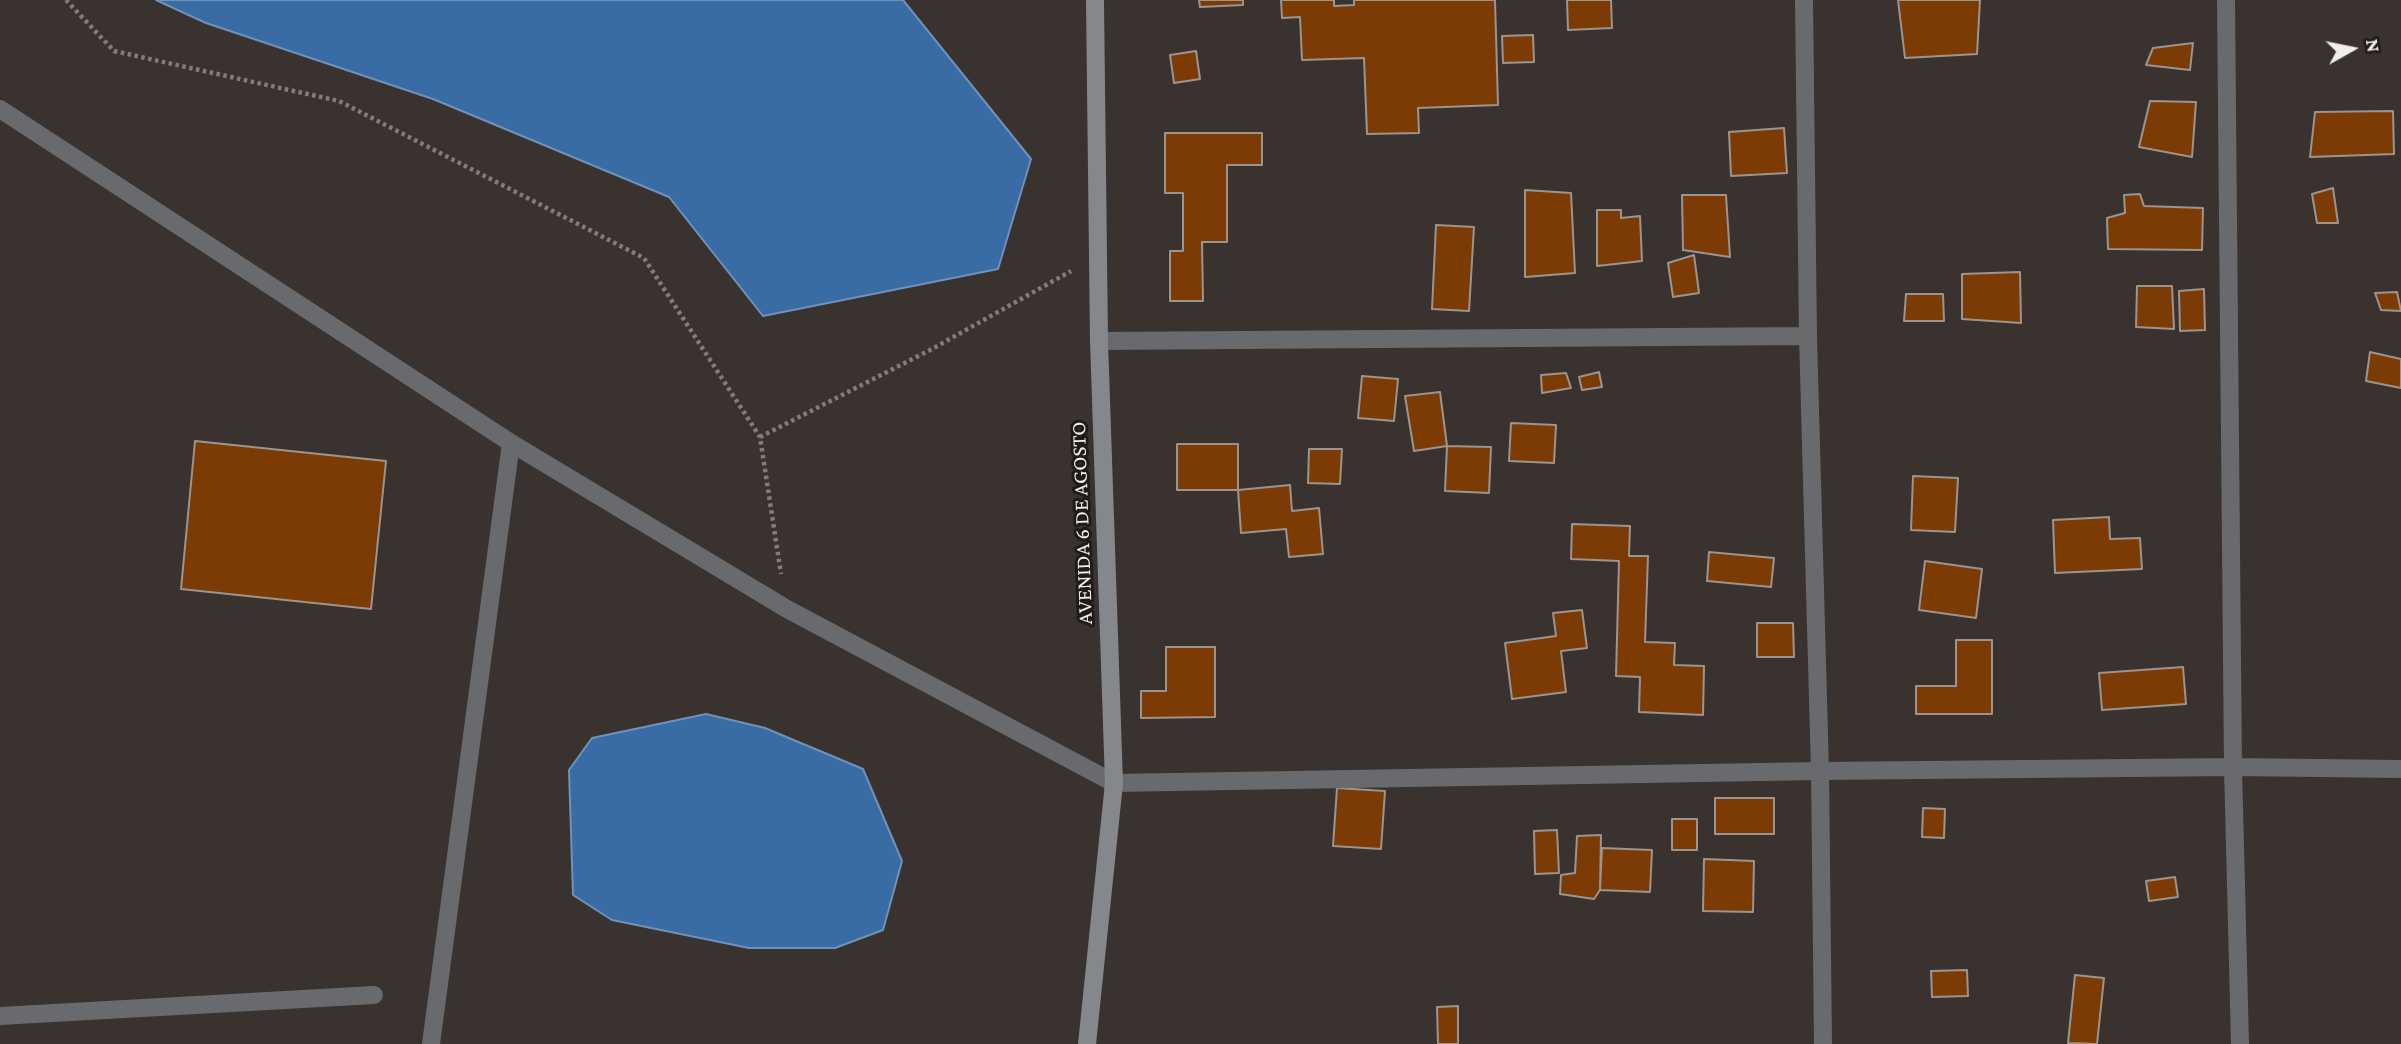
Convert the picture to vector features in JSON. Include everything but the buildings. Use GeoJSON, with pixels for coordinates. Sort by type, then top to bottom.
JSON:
{"type":"FeatureCollection","features":[{"type":"Feature","properties":{"kind":"street","name":"AVENIDA 6 DE AGOSTO"},"geometry":{"type":"LineString","coordinates":[[1087,1044],[1114,782],[1099,341],[1096,0]]}},
{"type":"Feature","properties":{"kind":"street"},"geometry":{"type":"LineString","coordinates":[[1804,0],[1808,336],[1823,1044]]}},
{"type":"Feature","properties":{"kind":"street"},"geometry":{"type":"LineString","coordinates":[[2226,0],[2233,767],[2240,1044]]}},
{"type":"Feature","properties":{"kind":"street"},"geometry":{"type":"LineString","coordinates":[[0,109],[511,443],[787,609],[1114,782],[1819,771],[2233,767],[2401,769]]}},
{"type":"Feature","properties":{"kind":"street"},"geometry":{"type":"LineString","coordinates":[[1099,341],[1808,336]]}},
{"type":"Feature","properties":{"kind":"street"},"geometry":{"type":"LineString","coordinates":[[431,1044],[511,443]]}},
{"type":"Feature","properties":{"kind":"street"},"geometry":{"type":"LineString","coordinates":[[0,1016],[374,995]]}},
{"type":"Feature","properties":{"kind":"path"},"geometry":{"type":"LineString","coordinates":[[66,0],[114,51],[339,101],[644,258],[760,437],[787,609]]}},
{"type":"Feature","properties":{"kind":"path"},"geometry":{"type":"LineString","coordinates":[[760,437],[932,349],[1098,256]]}},
{"type":"Feature","properties":{"kind":"water"},"geometry":{"type":"Polygon","coordinates":[[[156,0],[903,0],[1031,159],[998,269],[763,316],[669,197],[433,99],[206,23],[156,0]]]}},
{"type":"Feature","properties":{"kind":"water"},"geometry":{"type":"Polygon","coordinates":[[[706,714],[765,728],[863,769],[902,861],[883,930],[835,948],[749,948],[612,920],[573,895],[569,770],[592,738],[706,714]]]}}]}
